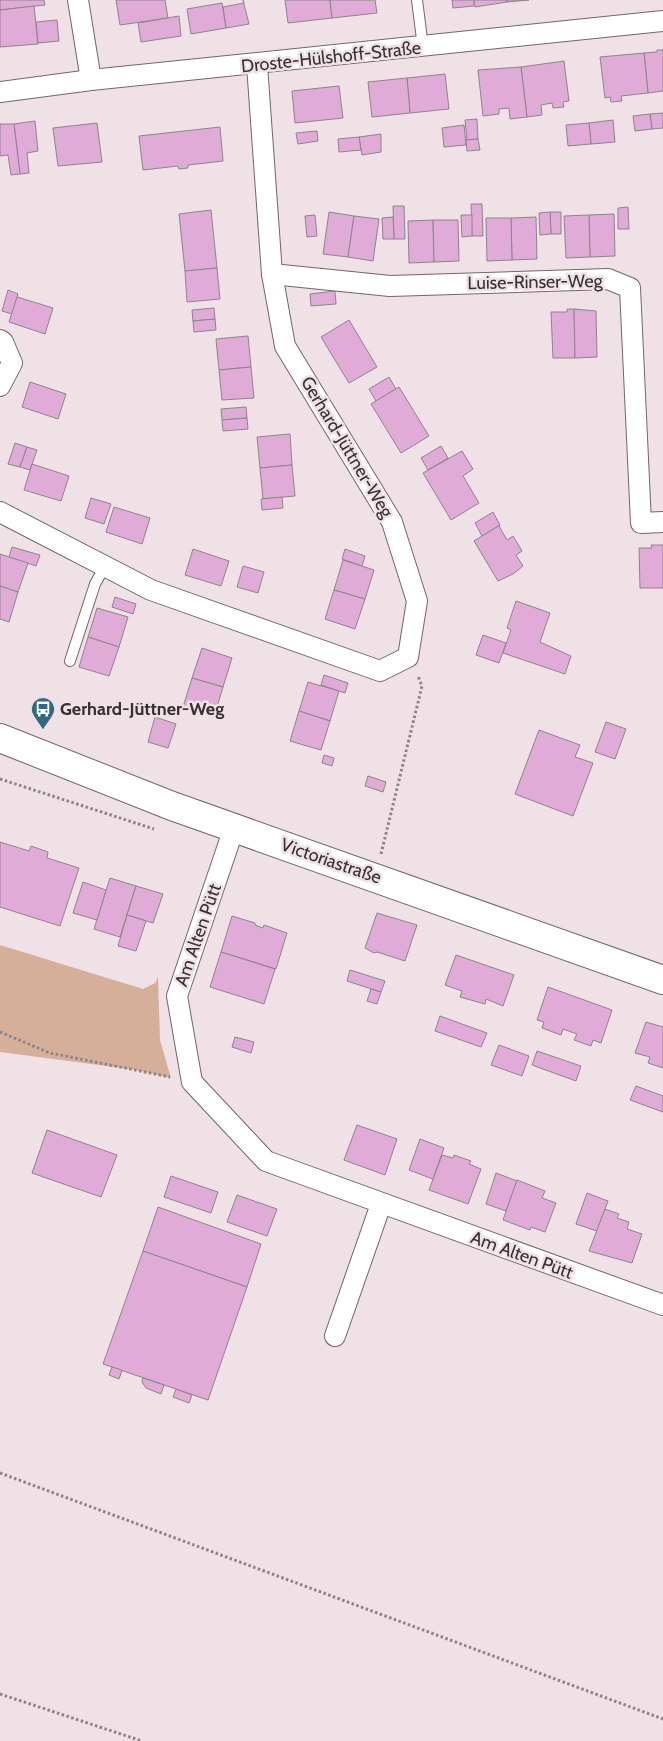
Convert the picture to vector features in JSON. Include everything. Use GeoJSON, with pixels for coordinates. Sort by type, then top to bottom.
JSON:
{"type":"FeatureCollection","features":[{"type":"Feature","properties":{"kind":"main road","name":"Victoriastraße"},"geometry":{"type":"LineString","coordinates":[[0,738],[234,828],[376,876],[663,980]]}},
{"type":"Feature","properties":{"kind":"street"},"geometry":{"type":"LineString","coordinates":[[78,0],[91,80]]}},
{"type":"Feature","properties":{"kind":"street","name":"Droste-Hülshoff-Straße"},"geometry":{"type":"LineString","coordinates":[[0,92],[91,80],[258,65],[663,21]]}},
{"type":"Feature","properties":{"kind":"street","name":"Gerhard-Jüttner-Weg"},"geometry":{"type":"LineString","coordinates":[[258,65],[272,274],[285,346],[392,522],[417,601],[408,657]]}},
{"type":"Feature","properties":{"kind":"street","name":"Luise-Rinser-Weg"},"geometry":{"type":"LineString","coordinates":[[272,274],[390,286],[608,279],[630,288],[642,523],[663,522]]}},
{"type":"Feature","properties":{"kind":"street"},"geometry":{"type":"LineString","coordinates":[[0,340],[3,342],[12,363],[0,386]]}},
{"type":"Feature","properties":{"kind":"street"},"geometry":{"type":"LineString","coordinates":[[0,512],[151,590],[380,671],[408,657]]}},
{"type":"Feature","properties":{"kind":"street","name":"Am Alten Pütt"},"geometry":{"type":"LineString","coordinates":[[234,828],[177,996],[192,1082],[266,1161],[663,1305]]}},
{"type":"Feature","properties":{"kind":"street"},"geometry":{"type":"LineString","coordinates":[[335,1336],[381,1204]]}},
{"type":"Feature","properties":{"kind":"lane"},"geometry":{"type":"LineString","coordinates":[[417,0],[423,47]]}},
{"type":"Feature","properties":{"kind":"lane"},"geometry":{"type":"LineString","coordinates":[[70,661],[95,584],[105,566]]}},
{"type":"Feature","properties":{"kind":"path"},"geometry":{"type":"LineString","coordinates":[[376,876],[422,686],[408,657]]}},
{"type":"Feature","properties":{"kind":"path"},"geometry":{"type":"LineString","coordinates":[[0,1032],[50,1053],[192,1082]]}},
{"type":"Feature","properties":{"kind":"path"},"geometry":{"type":"LineString","coordinates":[[0,1473],[663,1719]]}},
{"type":"Feature","properties":{"kind":"path"},"geometry":{"type":"LineString","coordinates":[[0,1694],[142,1741]]}},
{"type":"Feature","properties":{"kind":"shaded area"},"geometry":{"type":"Polygon","coordinates":[[[0,945],[143,989],[155,983],[158,977],[160,1040],[171,1078],[137,1070],[0,1052],[0,945]]]}},
{"type":"Feature","properties":{"kind":"building"},"geometry":{"type":"Polygon","coordinates":[[[0,0],[44,0],[45,5],[0,10],[0,0]]]}},
{"type":"Feature","properties":{"kind":"building"},"geometry":{"type":"Polygon","coordinates":[[[116,0],[165,0],[168,18],[120,25],[116,0]]]}},
{"type":"Feature","properties":{"kind":"building"},"geometry":{"type":"Polygon","coordinates":[[[285,0],[330,0],[332,18],[288,23],[285,0]]]}},
{"type":"Feature","properties":{"kind":"building"},"geometry":{"type":"Polygon","coordinates":[[[330,0],[375,0],[377,13],[332,18],[330,0]]]}},
{"type":"Feature","properties":{"kind":"building"},"geometry":{"type":"Polygon","coordinates":[[[452,0],[474,0],[474,6],[453,8],[452,0]]]}},
{"type":"Feature","properties":{"kind":"building"},"geometry":{"type":"Polygon","coordinates":[[[474,0],[507,0],[507,2],[475,7],[474,0]]]}},
{"type":"Feature","properties":{"kind":"building"},"geometry":{"type":"Polygon","coordinates":[[[507,0],[529,0],[507,2],[507,0]]]}},
{"type":"Feature","properties":{"kind":"building"},"geometry":{"type":"Polygon","coordinates":[[[222,3],[226,28],[191,34],[187,9],[222,3]]]}},
{"type":"Feature","properties":{"kind":"building"},"geometry":{"type":"Polygon","coordinates":[[[244,3],[249,24],[226,28],[223,7],[244,3]]]}},
{"type":"Feature","properties":{"kind":"building"},"geometry":{"type":"Polygon","coordinates":[[[34,6],[38,44],[0,47],[0,10],[34,6]]]}},
{"type":"Feature","properties":{"kind":"building"},"geometry":{"type":"Polygon","coordinates":[[[179,16],[181,36],[141,42],[138,23],[179,16]]]}},
{"type":"Feature","properties":{"kind":"building"},"geometry":{"type":"Polygon","coordinates":[[[57,20],[59,41],[38,43],[36,22],[57,20]]]}},
{"type":"Feature","properties":{"kind":"building"},"geometry":{"type":"Polygon","coordinates":[[[657,50],[663,50],[663,91],[648,93],[644,53],[657,52],[657,50]]]}},
{"type":"Feature","properties":{"kind":"building"},"geometry":{"type":"Polygon","coordinates":[[[644,53],[648,93],[621,96],[622,101],[611,102],[610,97],[605,98],[600,57],[644,53]]]}},
{"type":"Feature","properties":{"kind":"building"},"geometry":{"type":"Polygon","coordinates":[[[564,61],[569,101],[563,102],[564,107],[553,108],[552,103],[541,105],[542,115],[527,117],[521,67],[564,61]]]}},
{"type":"Feature","properties":{"kind":"building"},"geometry":{"type":"Polygon","coordinates":[[[521,67],[527,117],[510,119],[509,108],[499,109],[499,114],[483,116],[478,70],[521,67]]]}},
{"type":"Feature","properties":{"kind":"building"},"geometry":{"type":"Polygon","coordinates":[[[445,74],[449,109],[410,113],[407,78],[445,74]]]}},
{"type":"Feature","properties":{"kind":"building"},"geometry":{"type":"Polygon","coordinates":[[[407,78],[410,113],[372,117],[368,82],[407,78]]]}},
{"type":"Feature","properties":{"kind":"building"},"geometry":{"type":"Polygon","coordinates":[[[339,86],[343,118],[295,123],[292,91],[339,86]]]}},
{"type":"Feature","properties":{"kind":"building"},"geometry":{"type":"Polygon","coordinates":[[[663,113],[663,128],[652,129],[650,114],[663,113]]]}},
{"type":"Feature","properties":{"kind":"building"},"geometry":{"type":"Polygon","coordinates":[[[650,114],[652,129],[635,131],[633,116],[650,114]]]}},
{"type":"Feature","properties":{"kind":"building"},"geometry":{"type":"Polygon","coordinates":[[[477,119],[478,139],[467,140],[465,120],[477,119]]]}},
{"type":"Feature","properties":{"kind":"building"},"geometry":{"type":"Polygon","coordinates":[[[613,120],[615,142],[591,144],[589,123],[613,120]]]}},
{"type":"Feature","properties":{"kind":"building"},"geometry":{"type":"Polygon","coordinates":[[[35,121],[38,151],[27,153],[29,173],[20,174],[14,124],[35,121]]]}},
{"type":"Feature","properties":{"kind":"building"},"geometry":{"type":"Polygon","coordinates":[[[97,123],[102,162],[58,166],[53,128],[97,123]]]}},
{"type":"Feature","properties":{"kind":"building"},"geometry":{"type":"Polygon","coordinates":[[[589,123],[591,144],[568,146],[566,125],[589,123]]]}},
{"type":"Feature","properties":{"kind":"building"},"geometry":{"type":"Polygon","coordinates":[[[0,124],[14,124],[20,174],[11,175],[8,155],[0,156],[0,124]]]}},
{"type":"Feature","properties":{"kind":"building"},"geometry":{"type":"Polygon","coordinates":[[[464,125],[466,145],[444,147],[442,128],[464,125]]]}},
{"type":"Feature","properties":{"kind":"building"},"geometry":{"type":"Polygon","coordinates":[[[220,127],[223,161],[188,165],[188,168],[179,169],[178,166],[143,170],[139,136],[220,127]]]}},
{"type":"Feature","properties":{"kind":"building"},"geometry":{"type":"Polygon","coordinates":[[[317,131],[318,141],[298,144],[296,133],[317,131]]]}},
{"type":"Feature","properties":{"kind":"building"},"geometry":{"type":"Polygon","coordinates":[[[381,134],[381,152],[362,155],[359,137],[381,134]]]}},
{"type":"Feature","properties":{"kind":"building"},"geometry":{"type":"Polygon","coordinates":[[[359,137],[361,150],[339,152],[338,139],[359,137]]]}},
{"type":"Feature","properties":{"kind":"building"},"geometry":{"type":"Polygon","coordinates":[[[478,139],[480,150],[467,151],[466,140],[478,139]]]}},
{"type":"Feature","properties":{"kind":"building"},"geometry":{"type":"Polygon","coordinates":[[[471,204],[482,204],[483,236],[472,236],[471,204]]]}},
{"type":"Feature","properties":{"kind":"building"},"geometry":{"type":"Polygon","coordinates":[[[393,206],[404,206],[405,239],[394,239],[393,206]]]}},
{"type":"Feature","properties":{"kind":"building"},"geometry":{"type":"Polygon","coordinates":[[[628,207],[629,229],[618,229],[618,208],[628,207]]]}},
{"type":"Feature","properties":{"kind":"building"},"geometry":{"type":"Polygon","coordinates":[[[211,210],[217,268],[185,271],[179,214],[211,210]]]}},
{"type":"Feature","properties":{"kind":"building"},"geometry":{"type":"Polygon","coordinates":[[[329,212],[354,216],[348,257],[323,254],[329,212]]]}},
{"type":"Feature","properties":{"kind":"building"},"geometry":{"type":"Polygon","coordinates":[[[550,212],[561,212],[561,234],[551,234],[550,212]]]}},
{"type":"Feature","properties":{"kind":"building"},"geometry":{"type":"Polygon","coordinates":[[[550,212],[551,234],[540,235],[539,213],[550,212]]]}},
{"type":"Feature","properties":{"kind":"building"},"geometry":{"type":"Polygon","coordinates":[[[614,214],[615,256],[590,257],[589,215],[614,214]]]}},
{"type":"Feature","properties":{"kind":"building"},"geometry":{"type":"Polygon","coordinates":[[[315,215],[317,236],[307,237],[305,216],[315,215]]]}},
{"type":"Feature","properties":{"kind":"building"},"geometry":{"type":"Polygon","coordinates":[[[461,215],[472,215],[472,236],[462,237],[461,215]]]}},
{"type":"Feature","properties":{"kind":"building"},"geometry":{"type":"Polygon","coordinates":[[[589,215],[590,257],[566,258],[564,216],[589,215]]]}},
{"type":"Feature","properties":{"kind":"building"},"geometry":{"type":"Polygon","coordinates":[[[354,216],[379,219],[373,261],[348,257],[354,216]]]}},
{"type":"Feature","properties":{"kind":"building"},"geometry":{"type":"Polygon","coordinates":[[[393,217],[394,239],[383,239],[382,218],[393,217]]]}},
{"type":"Feature","properties":{"kind":"building"},"geometry":{"type":"Polygon","coordinates":[[[536,217],[537,259],[512,260],[511,218],[536,217]]]}},
{"type":"Feature","properties":{"kind":"building"},"geometry":{"type":"Polygon","coordinates":[[[486,218],[511,218],[512,260],[487,261],[486,218]]]}},
{"type":"Feature","properties":{"kind":"building"},"geometry":{"type":"Polygon","coordinates":[[[433,220],[434,262],[409,263],[408,221],[433,220]]]}},
{"type":"Feature","properties":{"kind":"building"},"geometry":{"type":"Polygon","coordinates":[[[433,220],[458,220],[459,261],[434,262],[433,220]]]}},
{"type":"Feature","properties":{"kind":"building"},"geometry":{"type":"Polygon","coordinates":[[[217,268],[220,299],[187,302],[185,271],[217,268]]]}},
{"type":"Feature","properties":{"kind":"building"},"geometry":{"type":"Polygon","coordinates":[[[8,290],[18,294],[12,314],[2,311],[8,290]]]}},
{"type":"Feature","properties":{"kind":"building"},"geometry":{"type":"Polygon","coordinates":[[[335,291],[336,304],[311,306],[310,294],[335,291]]]}},
{"type":"Feature","properties":{"kind":"building"},"geometry":{"type":"Polygon","coordinates":[[[17,297],[53,308],[45,334],[9,322],[17,297]]]}},
{"type":"Feature","properties":{"kind":"building"},"geometry":{"type":"Polygon","coordinates":[[[214,308],[215,319],[193,321],[192,310],[214,308]]]}},
{"type":"Feature","properties":{"kind":"building"},"geometry":{"type":"Polygon","coordinates":[[[567,309],[574,309],[575,358],[553,358],[551,312],[567,312],[567,309]]]}},
{"type":"Feature","properties":{"kind":"building"},"geometry":{"type":"Polygon","coordinates":[[[574,309],[596,311],[597,357],[575,358],[574,309]]]}},
{"type":"Feature","properties":{"kind":"building"},"geometry":{"type":"Polygon","coordinates":[[[215,319],[216,330],[194,332],[193,321],[215,319]]]}},
{"type":"Feature","properties":{"kind":"building"},"geometry":{"type":"Polygon","coordinates":[[[349,320],[377,367],[349,383],[321,337],[349,320]]]}},
{"type":"Feature","properties":{"kind":"building"},"geometry":{"type":"Polygon","coordinates":[[[248,336],[251,367],[219,370],[216,339],[248,336]]]}},
{"type":"Feature","properties":{"kind":"building"},"geometry":{"type":"Polygon","coordinates":[[[251,367],[254,398],[222,400],[219,370],[251,367]]]}},
{"type":"Feature","properties":{"kind":"building"},"geometry":{"type":"Polygon","coordinates":[[[389,377],[396,389],[376,401],[369,389],[389,377]]]}},
{"type":"Feature","properties":{"kind":"building"},"geometry":{"type":"Polygon","coordinates":[[[30,382],[66,394],[58,419],[22,407],[30,382]]]}},
{"type":"Feature","properties":{"kind":"building"},"geometry":{"type":"Polygon","coordinates":[[[399,387],[429,436],[401,453],[371,404],[399,387]]]}},
{"type":"Feature","properties":{"kind":"building"},"geometry":{"type":"Polygon","coordinates":[[[246,407],[247,418],[222,420],[221,409],[246,407]]]}},
{"type":"Feature","properties":{"kind":"building"},"geometry":{"type":"Polygon","coordinates":[[[247,418],[248,429],[223,431],[222,420],[247,418]]]}},
{"type":"Feature","properties":{"kind":"building"},"geometry":{"type":"Polygon","coordinates":[[[290,434],[292,465],[260,468],[257,437],[290,434]]]}},
{"type":"Feature","properties":{"kind":"building"},"geometry":{"type":"Polygon","coordinates":[[[15,443],[27,447],[20,467],[8,464],[15,443]]]}},
{"type":"Feature","properties":{"kind":"building"},"geometry":{"type":"Polygon","coordinates":[[[441,446],[448,458],[428,470],[421,458],[441,446]]]}},
{"type":"Feature","properties":{"kind":"building"},"geometry":{"type":"Polygon","coordinates":[[[27,447],[37,450],[30,470],[20,467],[27,447]]]}},
{"type":"Feature","properties":{"kind":"building"},"geometry":{"type":"Polygon","coordinates":[[[462,451],[473,469],[463,476],[479,503],[451,520],[423,473],[462,451]]]}},
{"type":"Feature","properties":{"kind":"building"},"geometry":{"type":"Polygon","coordinates":[[[32,464],[69,476],[61,501],[24,490],[32,464]]]}},
{"type":"Feature","properties":{"kind":"building"},"geometry":{"type":"Polygon","coordinates":[[[292,465],[295,496],[263,499],[260,468],[292,465]]]}},
{"type":"Feature","properties":{"kind":"building"},"geometry":{"type":"Polygon","coordinates":[[[282,497],[283,508],[262,510],[261,499],[282,497]]]}},
{"type":"Feature","properties":{"kind":"building"},"geometry":{"type":"Polygon","coordinates":[[[91,498],[111,504],[104,524],[85,518],[91,498]]]}},
{"type":"Feature","properties":{"kind":"building"},"geometry":{"type":"Polygon","coordinates":[[[114,507],[150,518],[142,544],[106,532],[114,507]]]}},
{"type":"Feature","properties":{"kind":"building"},"geometry":{"type":"Polygon","coordinates":[[[493,512],[500,525],[482,536],[475,523],[493,512]]]}},
{"type":"Feature","properties":{"kind":"building"},"geometry":{"type":"Polygon","coordinates":[[[500,525],[507,540],[513,536],[522,551],[516,555],[523,566],[513,574],[498,581],[474,541],[500,525]]]}},
{"type":"Feature","properties":{"kind":"building"},"geometry":{"type":"Polygon","coordinates":[[[651,545],[663,545],[663,588],[640,588],[639,548],[652,548],[651,545]]]}},
{"type":"Feature","properties":{"kind":"building"},"geometry":{"type":"Polygon","coordinates":[[[12,547],[40,555],[36,566],[9,557],[12,547]]]}},
{"type":"Feature","properties":{"kind":"building"},"geometry":{"type":"Polygon","coordinates":[[[193,549],[229,561],[221,586],[185,575],[193,549]]]}},
{"type":"Feature","properties":{"kind":"building"},"geometry":{"type":"Polygon","coordinates":[[[345,549],[365,556],[362,566],[342,559],[345,549]]]}},
{"type":"Feature","properties":{"kind":"building"},"geometry":{"type":"Polygon","coordinates":[[[0,554],[28,563],[18,592],[0,586],[0,554]]]}},
{"type":"Feature","properties":{"kind":"building"},"geometry":{"type":"Polygon","coordinates":[[[343,560],[374,570],[365,599],[334,590],[343,560]]]}},
{"type":"Feature","properties":{"kind":"building"},"geometry":{"type":"Polygon","coordinates":[[[243,566],[264,572],[258,593],[237,587],[243,566]]]}},
{"type":"Feature","properties":{"kind":"building"},"geometry":{"type":"Polygon","coordinates":[[[0,586],[18,592],[9,622],[0,619],[0,586]]]}},
{"type":"Feature","properties":{"kind":"building"},"geometry":{"type":"Polygon","coordinates":[[[334,590],[365,599],[355,629],[325,619],[334,590]]]}},
{"type":"Feature","properties":{"kind":"building"},"geometry":{"type":"Polygon","coordinates":[[[115,597],[136,604],[133,614],[112,607],[115,597]]]}},
{"type":"Feature","properties":{"kind":"building"},"geometry":{"type":"Polygon","coordinates":[[[516,601],[550,613],[540,642],[571,656],[565,674],[503,653],[511,630],[507,628],[516,601]]]}},
{"type":"Feature","properties":{"kind":"building"},"geometry":{"type":"Polygon","coordinates":[[[97,608],[128,617],[119,647],[88,637],[97,608]]]}},
{"type":"Feature","properties":{"kind":"building"},"geometry":{"type":"Polygon","coordinates":[[[483,635],[506,643],[499,663],[476,655],[483,635]]]}},
{"type":"Feature","properties":{"kind":"building"},"geometry":{"type":"Polygon","coordinates":[[[88,637],[119,647],[109,676],[79,667],[88,637]]]}},
{"type":"Feature","properties":{"kind":"building"},"geometry":{"type":"Polygon","coordinates":[[[202,648],[232,658],[223,687],[192,678],[202,648]]]}},
{"type":"Feature","properties":{"kind":"building"},"geometry":{"type":"Polygon","coordinates":[[[324,675],[348,683],[345,693],[321,685],[324,675]]]}},
{"type":"Feature","properties":{"kind":"building"},"geometry":{"type":"Polygon","coordinates":[[[192,678],[223,687],[214,717],[183,707],[192,678]]]}},
{"type":"Feature","properties":{"kind":"building"},"geometry":{"type":"Polygon","coordinates":[[[308,682],[339,691],[330,721],[299,711],[308,682]]]}},
{"type":"Feature","properties":{"kind":"building"},"geometry":{"type":"Polygon","coordinates":[[[299,711],[330,721],[321,750],[290,741],[299,711]]]}},
{"type":"Feature","properties":{"kind":"building"},"geometry":{"type":"Polygon","coordinates":[[[155,717],[176,724],[168,748],[148,742],[155,717]]]}},
{"type":"Feature","properties":{"kind":"building"},"geometry":{"type":"Polygon","coordinates":[[[606,722],[626,729],[615,759],[595,752],[606,722]]]}},
{"type":"Feature","properties":{"kind":"building"},"geometry":{"type":"Polygon","coordinates":[[[539,730],[580,745],[575,757],[593,763],[573,816],[515,794],[539,730]]]}},
{"type":"Feature","properties":{"kind":"building"},"geometry":{"type":"Polygon","coordinates":[[[324,755],[334,758],[332,766],[322,763],[324,755]]]}},
{"type":"Feature","properties":{"kind":"building"},"geometry":{"type":"Polygon","coordinates":[[[368,776],[386,782],[383,792],[365,786],[368,776]]]}},
{"type":"Feature","properties":{"kind":"building"},"geometry":{"type":"Polygon","coordinates":[[[0,842],[29,851],[31,846],[48,852],[47,858],[79,868],[60,926],[0,907],[0,842]]]}},
{"type":"Feature","properties":{"kind":"building"},"geometry":{"type":"Polygon","coordinates":[[[110,878],[136,886],[120,937],[94,929],[110,878]]]}},
{"type":"Feature","properties":{"kind":"building"},"geometry":{"type":"Polygon","coordinates":[[[83,882],[106,890],[97,920],[73,913],[83,882]]]}},
{"type":"Feature","properties":{"kind":"building"},"geometry":{"type":"Polygon","coordinates":[[[136,886],[163,894],[153,923],[127,915],[136,886]]]}},
{"type":"Feature","properties":{"kind":"building"},"geometry":{"type":"Polygon","coordinates":[[[377,913],[417,925],[405,961],[377,952],[374,953],[365,948],[377,913]]]}},
{"type":"Feature","properties":{"kind":"building"},"geometry":{"type":"Polygon","coordinates":[[[127,915],[146,921],[136,951],[118,946],[127,915]]]}},
{"type":"Feature","properties":{"kind":"building"},"geometry":{"type":"Polygon","coordinates":[[[232,916],[255,923],[255,925],[263,928],[264,925],[287,933],[276,969],[221,952],[232,916]]]}},
{"type":"Feature","properties":{"kind":"building"},"geometry":{"type":"Polygon","coordinates":[[[221,952],[275,969],[264,1004],[210,987],[221,952]]]}},
{"type":"Feature","properties":{"kind":"building"},"geometry":{"type":"Polygon","coordinates":[[[456,955],[514,975],[503,1006],[486,999],[485,1004],[460,997],[462,991],[445,985],[456,955]]]}},
{"type":"Feature","properties":{"kind":"building"},"geometry":{"type":"Polygon","coordinates":[[[350,970],[385,981],[381,992],[347,981],[350,970]]]}},
{"type":"Feature","properties":{"kind":"building"},"geometry":{"type":"Polygon","coordinates":[[[548,987],[612,1010],[601,1043],[593,1040],[591,1046],[574,1040],[577,1034],[563,1029],[561,1035],[542,1028],[544,1022],[537,1020],[548,987]]]}},
{"type":"Feature","properties":{"kind":"building"},"geometry":{"type":"Polygon","coordinates":[[[371,989],[381,992],[377,1004],[367,1001],[371,989]]]}},
{"type":"Feature","properties":{"kind":"building"},"geometry":{"type":"Polygon","coordinates":[[[440,1016],[487,1033],[481,1047],[435,1031],[440,1016]]]}},
{"type":"Feature","properties":{"kind":"building"},"geometry":{"type":"Polygon","coordinates":[[[646,1022],[663,1027],[663,1068],[648,1063],[650,1057],[635,1053],[646,1022]]]}},
{"type":"Feature","properties":{"kind":"building"},"geometry":{"type":"Polygon","coordinates":[[[235,1037],[254,1042],[251,1053],[232,1047],[235,1037]]]}},
{"type":"Feature","properties":{"kind":"building"},"geometry":{"type":"Polygon","coordinates":[[[499,1045],[529,1056],[522,1076],[491,1065],[499,1045]]]}},
{"type":"Feature","properties":{"kind":"building"},"geometry":{"type":"Polygon","coordinates":[[[537,1051],[581,1066],[576,1081],[532,1065],[537,1051]]]}},
{"type":"Feature","properties":{"kind":"building"},"geometry":{"type":"Polygon","coordinates":[[[636,1086],[663,1096],[663,1112],[630,1100],[636,1086]]]}},
{"type":"Feature","properties":{"kind":"building"},"geometry":{"type":"Polygon","coordinates":[[[357,1125],[397,1139],[385,1175],[344,1160],[357,1125]]]}},
{"type":"Feature","properties":{"kind":"building"},"geometry":{"type":"Polygon","coordinates":[[[47,1130],[117,1155],[101,1197],[32,1173],[47,1130]]]}},
{"type":"Feature","properties":{"kind":"building"},"geometry":{"type":"Polygon","coordinates":[[[420,1139],[444,1148],[433,1179],[409,1170],[420,1139]]]}},
{"type":"Feature","properties":{"kind":"building"},"geometry":{"type":"Polygon","coordinates":[[[442,1155],[453,1158],[454,1155],[471,1161],[469,1164],[481,1169],[468,1204],[429,1190],[442,1155]]]}},
{"type":"Feature","properties":{"kind":"building"},"geometry":{"type":"Polygon","coordinates":[[[496,1173],[517,1181],[506,1211],[486,1204],[496,1173]]]}},
{"type":"Feature","properties":{"kind":"building"},"geometry":{"type":"Polygon","coordinates":[[[171,1176],[218,1192],[211,1213],[164,1197],[171,1176]]]}},
{"type":"Feature","properties":{"kind":"building"},"geometry":{"type":"Polygon","coordinates":[[[517,1180],[545,1191],[542,1198],[556,1203],[545,1232],[531,1227],[530,1230],[503,1220],[517,1180]]]}},
{"type":"Feature","properties":{"kind":"building"},"geometry":{"type":"Polygon","coordinates":[[[587,1193],[608,1201],[597,1231],[576,1224],[587,1193]]]}},
{"type":"Feature","properties":{"kind":"building"},"geometry":{"type":"Polygon","coordinates":[[[237,1195],[277,1209],[267,1236],[227,1222],[237,1195]]]}},
{"type":"Feature","properties":{"kind":"building"},"geometry":{"type":"Polygon","coordinates":[[[158,1207],[261,1244],[247,1287],[143,1251],[158,1207]]]}},
{"type":"Feature","properties":{"kind":"building"},"geometry":{"type":"Polygon","coordinates":[[[605,1209],[619,1214],[617,1218],[629,1222],[627,1229],[642,1234],[632,1263],[589,1251],[605,1209]]]}},
{"type":"Feature","properties":{"kind":"building"},"geometry":{"type":"Polygon","coordinates":[[[143,1251],[247,1287],[208,1400],[103,1364],[143,1251]]]}},
{"type":"Feature","properties":{"kind":"building"},"geometry":{"type":"Polygon","coordinates":[[[112,1367],[122,1370],[119,1379],[109,1375],[112,1367]]]}},
{"type":"Feature","properties":{"kind":"building"},"geometry":{"type":"Polygon","coordinates":[[[143,1378],[164,1385],[161,1394],[146,1388],[142,1382],[143,1378]]]}},
{"type":"Feature","properties":{"kind":"building"},"geometry":{"type":"Polygon","coordinates":[[[176,1389],[192,1395],[189,1403],[173,1397],[176,1389]]]}},
{"type":"Feature","properties":{"kind":"place","name":"Gerhard-Jüttner-Weg"},"geometry":{"type":"Point","coordinates":[43,730]}}]}
